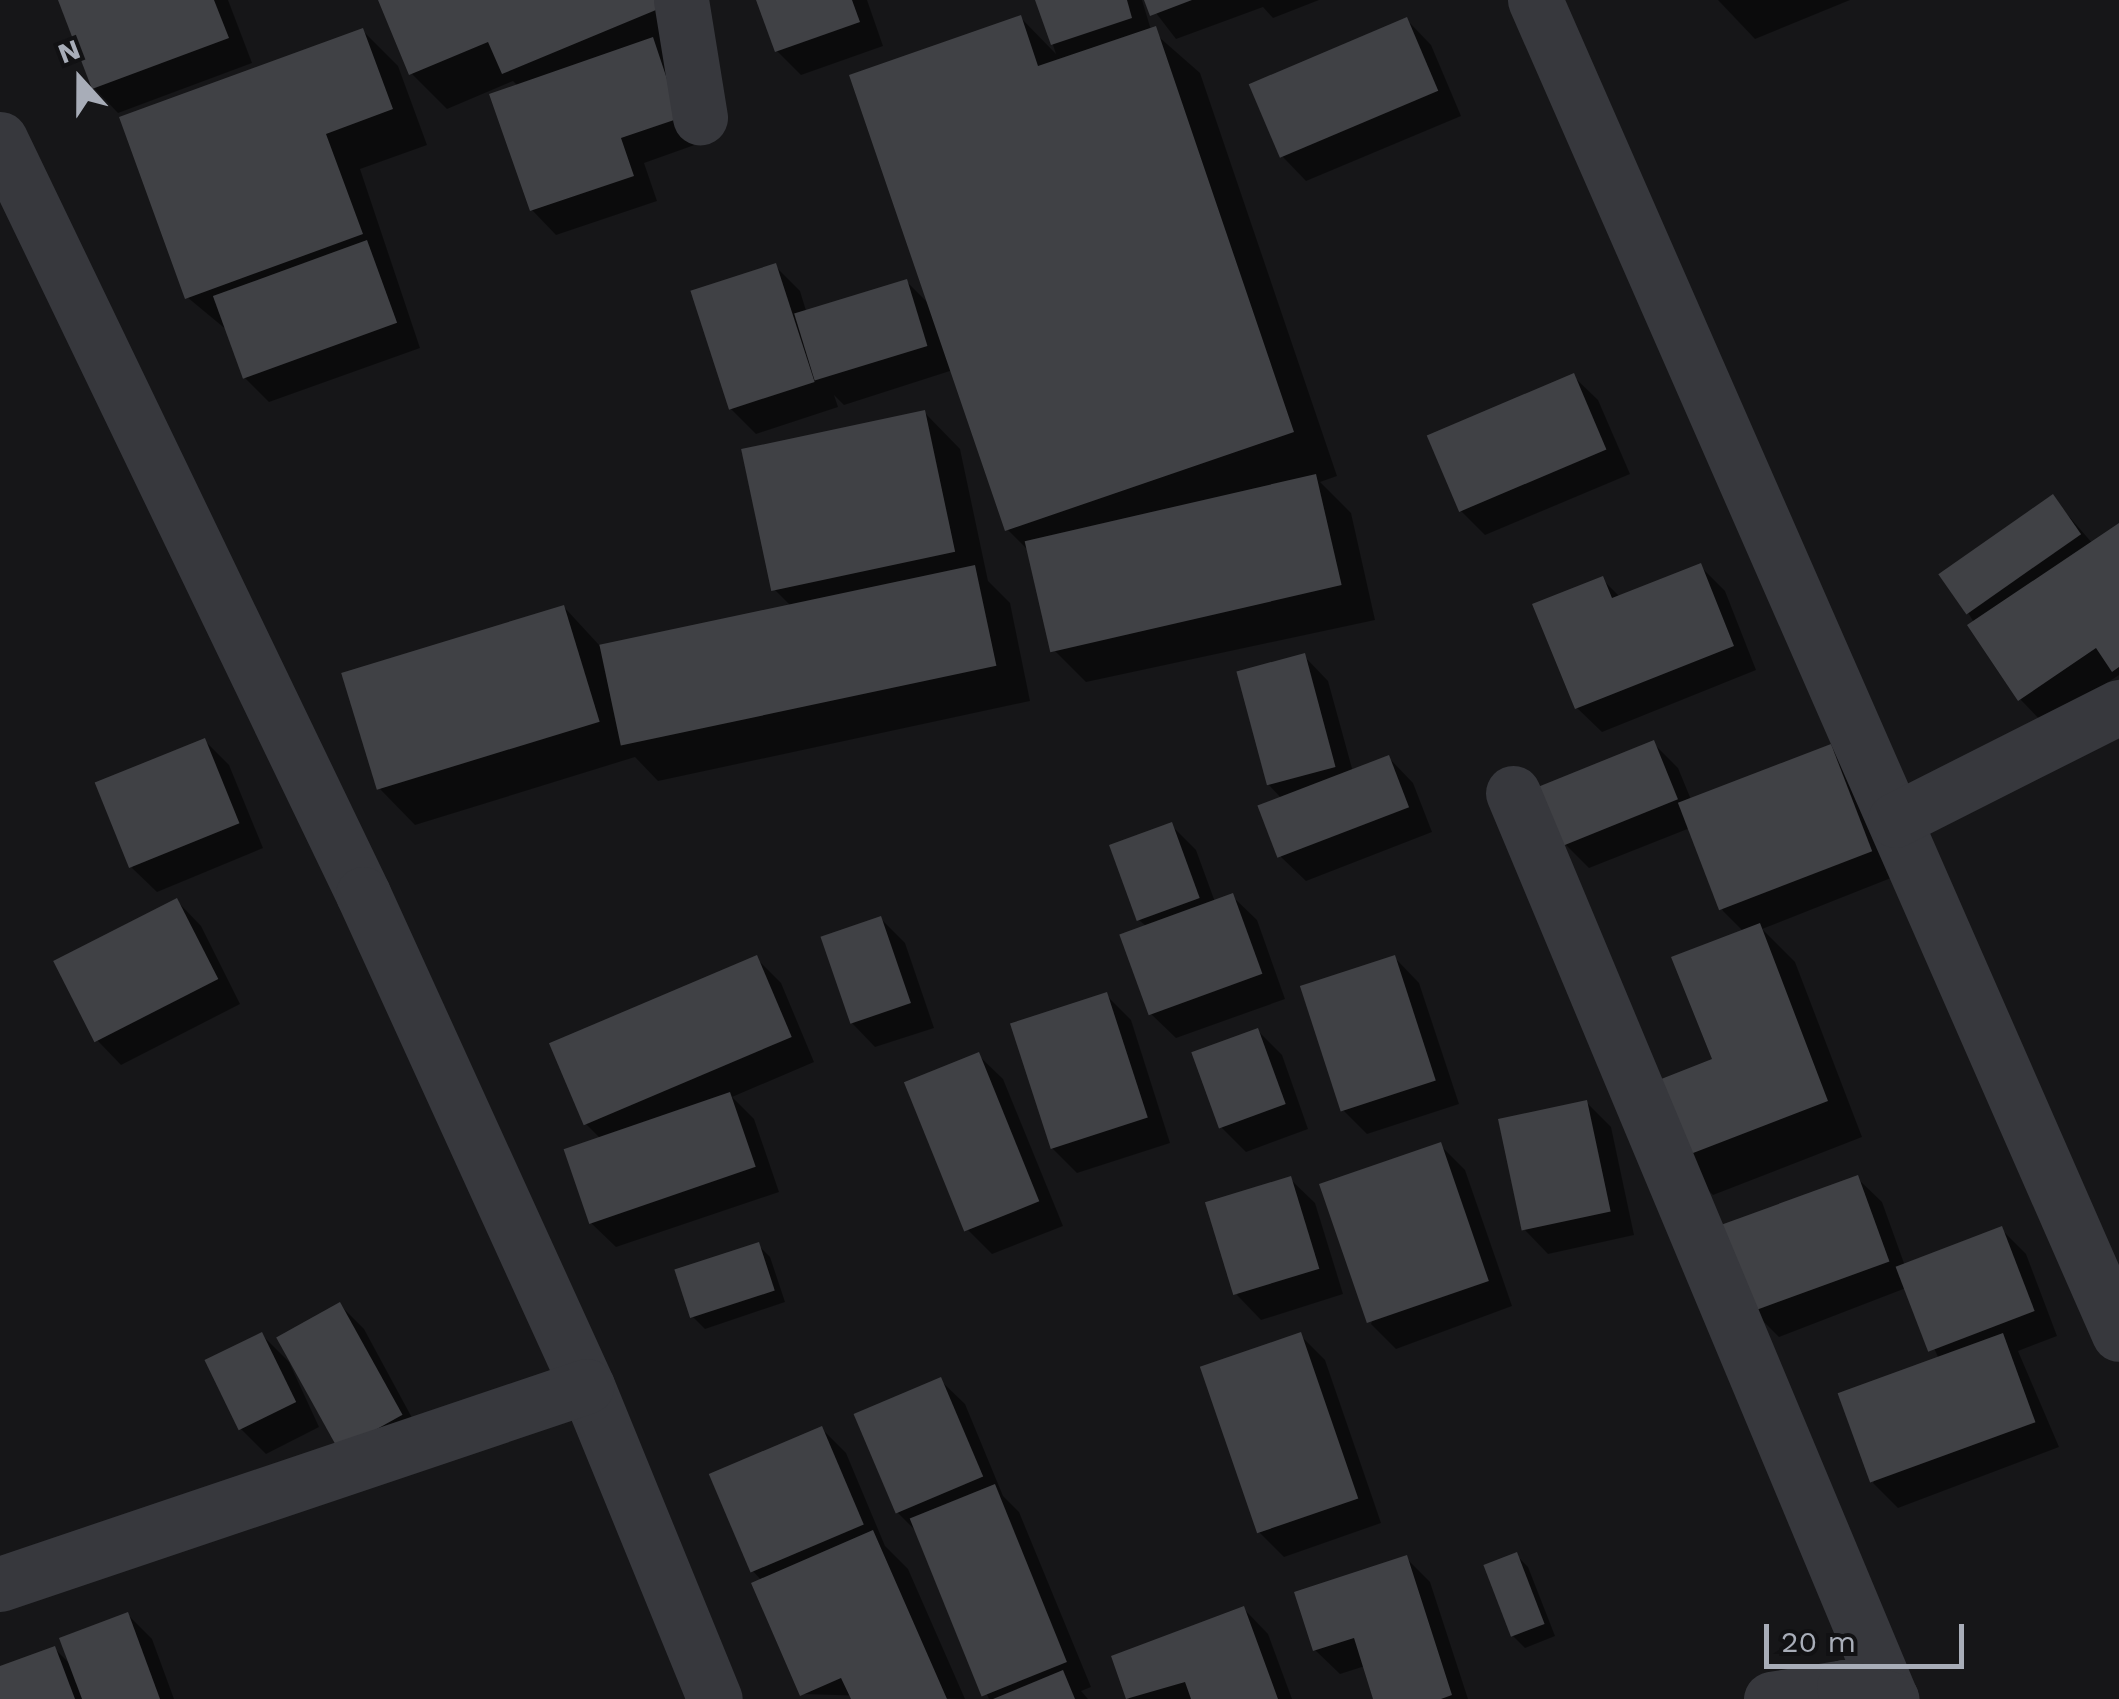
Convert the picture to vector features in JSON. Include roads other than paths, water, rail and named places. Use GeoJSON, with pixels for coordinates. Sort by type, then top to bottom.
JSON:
{"type":"FeatureCollection","features":[{"type":"Feature","properties":{"kind":"street"},"geometry":{"type":"LineString","coordinates":[[681,0],[700,117]]}},
{"type":"Feature","properties":{"kind":"street"},"geometry":{"type":"LineString","coordinates":[[1535,0],[2119,1334]]}},
{"type":"Feature","properties":{"kind":"street"},"geometry":{"type":"LineString","coordinates":[[0,139],[363,894],[587,1386],[715,1699]]}},
{"type":"Feature","properties":{"kind":"street"},"geometry":{"type":"LineString","coordinates":[[1895,820],[2119,707]]}},
{"type":"Feature","properties":{"kind":"street"},"geometry":{"type":"LineString","coordinates":[[1513,794],[1891,1699]]}},
{"type":"Feature","properties":{"kind":"street"},"geometry":{"type":"LineString","coordinates":[[0,1584],[587,1386]]}},
{"type":"Feature","properties":{"kind":"street"},"geometry":{"type":"LineString","coordinates":[[1770,1699],[1844,1686],[1891,1699]]}}]}
